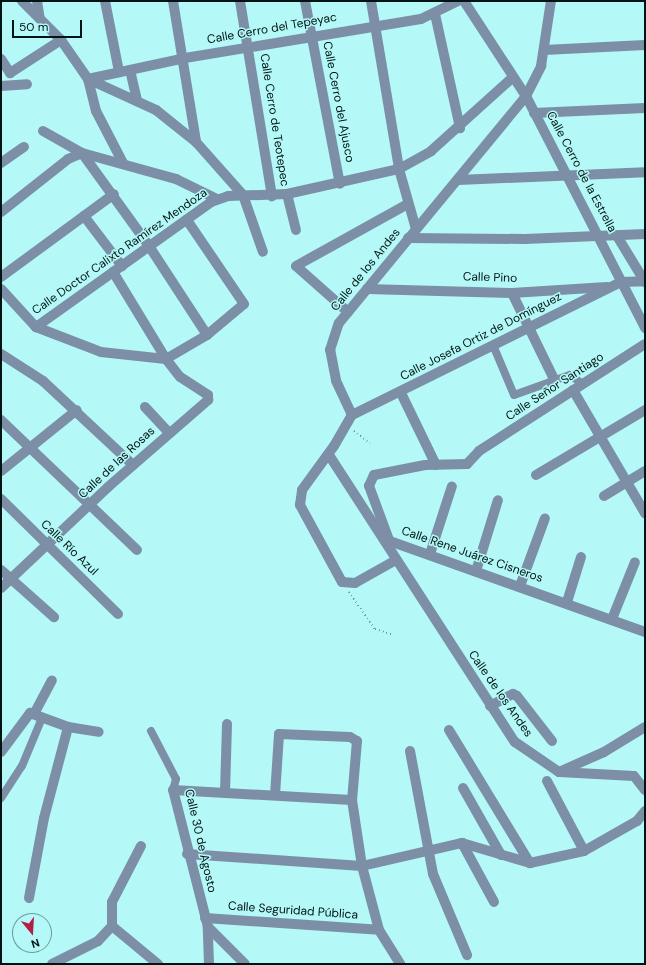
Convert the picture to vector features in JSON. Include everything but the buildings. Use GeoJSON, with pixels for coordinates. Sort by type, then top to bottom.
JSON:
{"type":"FeatureCollection","features":[{"type":"Feature","properties":{"kind":"street"},"geometry":{"type":"LineString","coordinates":[[22,1],[61,40],[88,78],[96,111],[123,163]]}},
{"type":"Feature","properties":{"kind":"street"},"geometry":{"type":"LineString","coordinates":[[36,1],[40,19]]}},
{"type":"Feature","properties":{"kind":"street"},"geometry":{"type":"LineString","coordinates":[[105,1],[118,72]]}},
{"type":"Feature","properties":{"kind":"street"},"geometry":{"type":"LineString","coordinates":[[173,1],[185,58],[196,142]]}},
{"type":"Feature","properties":{"kind":"street","name":"Calle Cerro de Teotepec"},"geometry":{"type":"LineString","coordinates":[[240,1],[250,46],[272,196]]}},
{"type":"Feature","properties":{"kind":"street","name":"Calle Cerro del Ajusco"},"geometry":{"type":"LineString","coordinates":[[305,1],[340,184]]}},
{"type":"Feature","properties":{"kind":"street"},"geometry":{"type":"LineString","coordinates":[[371,1],[399,169],[416,229]]}},
{"type":"Feature","properties":{"kind":"street","name":"Calle Cerro del Tepeyac"},"geometry":{"type":"LineString","coordinates":[[88,78],[250,46],[376,26],[435,14],[445,5],[458,1]]}},
{"type":"Feature","properties":{"kind":"street","name":"Calle Cerro de la Estrella"},"geometry":{"type":"LineString","coordinates":[[464,1],[512,78],[526,96],[600,236],[645,328]]}},
{"type":"Feature","properties":{"kind":"street","name":"Calle de los Andes"},"geometry":{"type":"LineString","coordinates":[[352,415],[336,380],[330,350],[339,323],[526,96],[544,50],[551,1]]}},
{"type":"Feature","properties":{"kind":"street"},"geometry":{"type":"LineString","coordinates":[[435,14],[460,128]]}},
{"type":"Feature","properties":{"kind":"street"},"geometry":{"type":"LineString","coordinates":[[1,59],[10,73],[61,40]]}},
{"type":"Feature","properties":{"kind":"street"},"geometry":{"type":"LineString","coordinates":[[544,50],[645,45]]}},
{"type":"Feature","properties":{"kind":"street"},"geometry":{"type":"LineString","coordinates":[[130,70],[137,100]]}},
{"type":"Feature","properties":{"kind":"street"},"geometry":{"type":"LineString","coordinates":[[88,78],[156,110],[196,142],[243,196],[263,252]]}},
{"type":"Feature","properties":{"kind":"street"},"geometry":{"type":"LineString","coordinates":[[243,196],[272,196],[287,194],[340,184],[399,169],[431,151],[460,128],[512,78]]}},
{"type":"Feature","properties":{"kind":"street"},"geometry":{"type":"LineString","coordinates":[[1,86],[27,84]]}},
{"type":"Feature","properties":{"kind":"street"},"geometry":{"type":"LineString","coordinates":[[534,113],[645,108]]}},
{"type":"Feature","properties":{"kind":"street"},"geometry":{"type":"LineString","coordinates":[[43,131],[82,153],[123,163],[197,186],[217,199]]}},
{"type":"Feature","properties":{"kind":"street"},"geometry":{"type":"LineString","coordinates":[[1,163],[24,147]]}},
{"type":"Feature","properties":{"kind":"street"},"geometry":{"type":"LineString","coordinates":[[82,153],[114,194],[207,335]]}},
{"type":"Feature","properties":{"kind":"street"},"geometry":{"type":"LineString","coordinates":[[1,212],[68,159],[82,153]]}},
{"type":"Feature","properties":{"kind":"street"},"geometry":{"type":"LineString","coordinates":[[458,180],[568,178],[645,172]]}},
{"type":"Feature","properties":{"kind":"street"},"geometry":{"type":"LineString","coordinates":[[1,277],[114,194]]}},
{"type":"Feature","properties":{"kind":"street"},"geometry":{"type":"LineString","coordinates":[[287,194],[296,230]]}},
{"type":"Feature","properties":{"kind":"street","name":"Calle Doctor Calixto Ramírez Mendoza"},"geometry":{"type":"LineString","coordinates":[[36,327],[217,199],[243,196]]}},
{"type":"Feature","properties":{"kind":"street"},"geometry":{"type":"LineString","coordinates":[[348,312],[296,266],[408,204]]}},
{"type":"Feature","properties":{"kind":"street"},"geometry":{"type":"LineString","coordinates":[[84,216],[122,266]]}},
{"type":"Feature","properties":{"kind":"street"},"geometry":{"type":"LineString","coordinates":[[1,289],[36,327],[101,352],[166,359],[207,335],[244,304],[187,220]]}},
{"type":"Feature","properties":{"kind":"street"},"geometry":{"type":"LineString","coordinates":[[408,238],[617,236],[645,234]]}},
{"type":"Feature","properties":{"kind":"street"},"geometry":{"type":"LineString","coordinates":[[617,236],[645,281],[622,282]]}},
{"type":"Feature","properties":{"kind":"street"},"geometry":{"type":"LineString","coordinates":[[113,272],[166,359]]}},
{"type":"Feature","properties":{"kind":"street","name":"Calle Josefa Ortiz de Domínguez"},"geometry":{"type":"LineString","coordinates":[[352,415],[401,392],[528,326],[622,282]]}},
{"type":"Feature","properties":{"kind":"street","name":"Calle Pino"},"geometry":{"type":"LineString","coordinates":[[367,289],[512,293],[611,287]]}},
{"type":"Feature","properties":{"kind":"street"},"geometry":{"type":"LineString","coordinates":[[512,293],[554,379]]}},
{"type":"Feature","properties":{"kind":"street","name":"Calle Señor Santiago"},"geometry":{"type":"LineString","coordinates":[[385,539],[369,486],[371,479],[436,465],[467,464],[479,452],[645,344]]}},
{"type":"Feature","properties":{"kind":"street"},"geometry":{"type":"LineString","coordinates":[[492,345],[514,395],[554,379],[570,375],[583,384]]}},
{"type":"Feature","properties":{"kind":"street"},"geometry":{"type":"LineString","coordinates":[[1,354],[43,381],[77,410],[133,465]]}},
{"type":"Feature","properties":{"kind":"street","name":"Calle de las Rosas"},"geometry":{"type":"LineString","coordinates":[[1,588],[46,544],[169,433],[208,400],[208,395],[180,378],[166,359]]}},
{"type":"Feature","properties":{"kind":"street"},"geometry":{"type":"LineString","coordinates":[[573,390],[645,513]]}},
{"type":"Feature","properties":{"kind":"street"},"geometry":{"type":"LineString","coordinates":[[401,392],[436,465]]}},
{"type":"Feature","properties":{"kind":"street"},"geometry":{"type":"LineString","coordinates":[[145,407],[169,433]]}},
{"type":"Feature","properties":{"kind":"street"},"geometry":{"type":"LineString","coordinates":[[1,471],[31,445],[77,410]]}},
{"type":"Feature","properties":{"kind":"street"},"geometry":{"type":"LineString","coordinates":[[536,475],[645,410]]}},
{"type":"Feature","properties":{"kind":"street"},"geometry":{"type":"LineString","coordinates":[[352,415],[329,455],[302,490],[300,505],[342,582],[348,584],[396,560]]}},
{"type":"Feature","properties":{"kind":"street"},"geometry":{"type":"LineString","coordinates":[[1,420],[31,445],[137,550]]}},
{"type":"Feature","properties":{"kind":"street","name":"Calle Rene Juárez Cisneros"},"geometry":{"type":"LineString","coordinates":[[329,455],[385,539],[567,602],[645,632]]}},
{"type":"Feature","properties":{"kind":"street"},"geometry":{"type":"LineString","coordinates":[[604,496],[645,471]]}},
{"type":"Feature","properties":{"kind":"street"},"geometry":{"type":"LineString","coordinates":[[430,554],[452,486]]}},
{"type":"Feature","properties":{"kind":"street","name":"Calle Río Azul"},"geometry":{"type":"LineString","coordinates":[[1,499],[118,614]]}},
{"type":"Feature","properties":{"kind":"street"},"geometry":{"type":"LineString","coordinates":[[476,571],[498,500]]}},
{"type":"Feature","properties":{"kind":"street"},"geometry":{"type":"LineString","coordinates":[[520,586],[545,518]]}},
{"type":"Feature","properties":{"kind":"street","name":"Calle de los Andes"},"geometry":{"type":"LineString","coordinates":[[385,539],[396,560],[490,706],[515,742],[559,772]]}},
{"type":"Feature","properties":{"kind":"street"},"geometry":{"type":"LineString","coordinates":[[567,602],[581,557]]}},
{"type":"Feature","properties":{"kind":"street"},"geometry":{"type":"LineString","coordinates":[[612,619],[635,562]]}},
{"type":"Feature","properties":{"kind":"street"},"geometry":{"type":"LineString","coordinates":[[1,570],[54,617]]}},
{"type":"Feature","properties":{"kind":"street"},"geometry":{"type":"LineString","coordinates":[[1,798],[22,766],[35,715],[52,680]]}},
{"type":"Feature","properties":{"kind":"street"},"geometry":{"type":"LineString","coordinates":[[490,706],[513,694],[517,696],[552,742]]}},
{"type":"Feature","properties":{"kind":"street"},"geometry":{"type":"LineString","coordinates":[[35,715],[68,727],[99,732]]}},
{"type":"Feature","properties":{"kind":"street"},"geometry":{"type":"LineString","coordinates":[[1,752],[35,715]]}},
{"type":"Feature","properties":{"kind":"street"},"geometry":{"type":"LineString","coordinates":[[226,792],[227,724]]}},
{"type":"Feature","properties":{"kind":"street"},"geometry":{"type":"LineString","coordinates":[[29,898],[44,818],[68,727]]}},
{"type":"Feature","properties":{"kind":"street"},"geometry":{"type":"LineString","coordinates":[[559,772],[604,752],[645,727]]}},
{"type":"Feature","properties":{"kind":"street","name":"Calle 30 de Agosto"},"geometry":{"type":"LineString","coordinates":[[151,730],[176,778],[173,790],[187,854],[206,923],[209,964]]}},
{"type":"Feature","properties":{"kind":"street"},"geometry":{"type":"LineString","coordinates":[[449,730],[530,863]]}},
{"type":"Feature","properties":{"kind":"street"},"geometry":{"type":"LineString","coordinates":[[274,794],[279,734],[350,737],[357,741],[358,748],[352,800],[362,866],[379,930],[400,964]]}},
{"type":"Feature","properties":{"kind":"street"},"geometry":{"type":"LineString","coordinates":[[410,751],[418,781],[427,850],[442,901],[467,955]]}},
{"type":"Feature","properties":{"kind":"street"},"geometry":{"type":"LineString","coordinates":[[559,772],[634,776],[645,790]]}},
{"type":"Feature","properties":{"kind":"street"},"geometry":{"type":"LineString","coordinates":[[547,781],[584,851]]}},
{"type":"Feature","properties":{"kind":"street"},"geometry":{"type":"LineString","coordinates":[[463,788],[501,855]]}},
{"type":"Feature","properties":{"kind":"street"},"geometry":{"type":"LineString","coordinates":[[173,790],[274,794],[352,800]]}},
{"type":"Feature","properties":{"kind":"street"},"geometry":{"type":"LineString","coordinates":[[187,854],[362,866],[427,850],[462,844],[530,863],[584,851],[637,821],[645,811]]}},
{"type":"Feature","properties":{"kind":"street"},"geometry":{"type":"LineString","coordinates":[[462,844],[494,902]]}},
{"type":"Feature","properties":{"kind":"street"},"geometry":{"type":"LineString","coordinates":[[52,964],[70,961],[98,941],[112,926],[112,902],[141,846]]}},
{"type":"Feature","properties":{"kind":"street"},"geometry":{"type":"LineString","coordinates":[[206,923],[245,964]]}},
{"type":"Feature","properties":{"kind":"street","name":"Calle Seguridad Pública"},"geometry":{"type":"LineString","coordinates":[[206,923],[379,930]]}},
{"type":"Feature","properties":{"kind":"street"},"geometry":{"type":"LineString","coordinates":[[112,926],[158,964]]}},
{"type":"Feature","properties":{"kind":"path"},"geometry":{"type":"LineString","coordinates":[[346,425],[370,444]]}},
{"type":"Feature","properties":{"kind":"path"},"geometry":{"type":"LineString","coordinates":[[348,584],[352,602],[363,616],[375,629],[394,635]]}}]}
